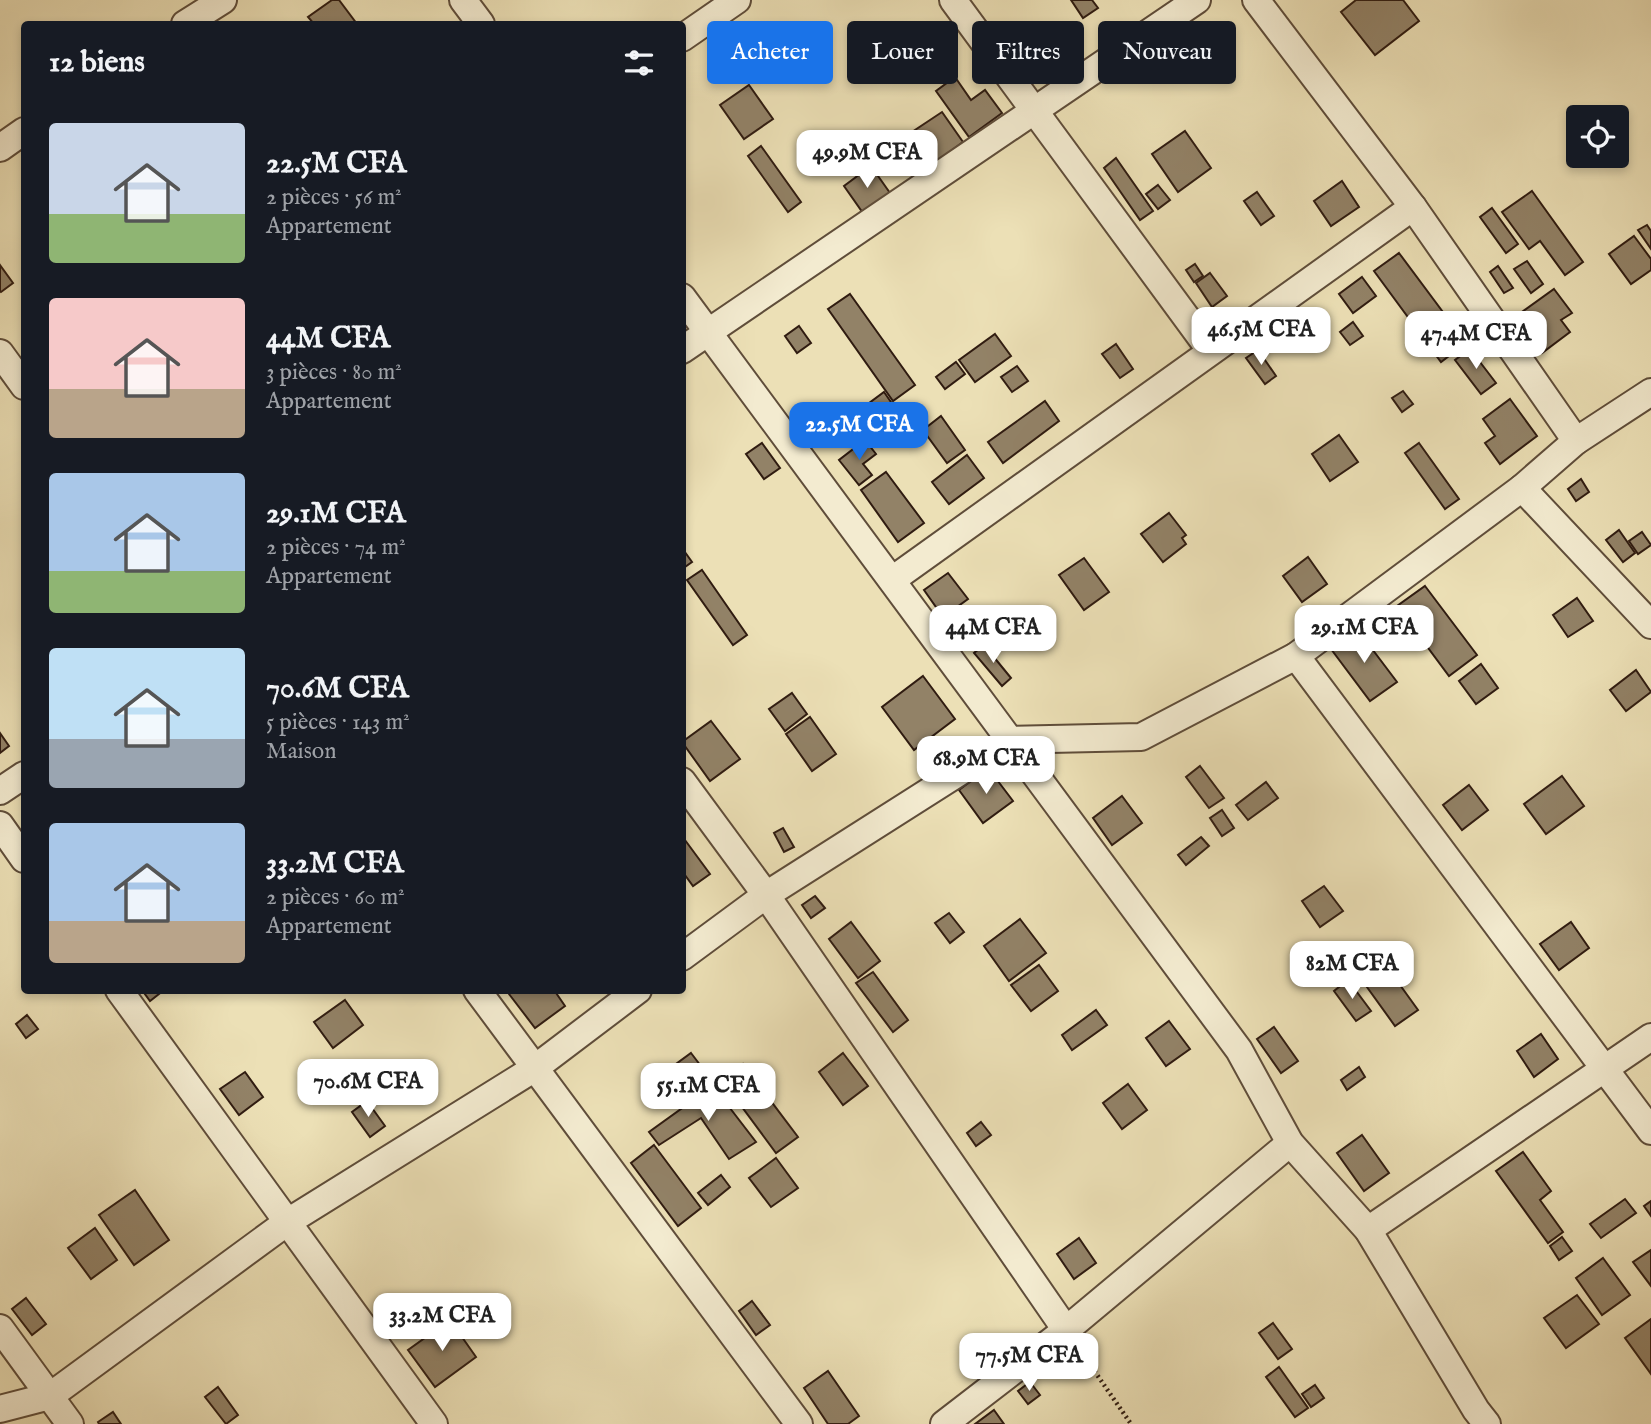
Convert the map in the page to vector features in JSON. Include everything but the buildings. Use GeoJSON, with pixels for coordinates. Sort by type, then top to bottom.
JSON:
{"type":"FeatureCollection","features":[{"type":"Feature","properties":{"kind":"street"},"geometry":{"type":"LineString","coordinates":[[190,21],[223,0]]}},
{"type":"Feature","properties":{"kind":"street"},"geometry":{"type":"LineString","coordinates":[[463,0],[479,21]]}},
{"type":"Feature","properties":{"kind":"street"},"geometry":{"type":"LineString","coordinates":[[686,35],[737,0]]}},
{"type":"Feature","properties":{"kind":"street"},"geometry":{"type":"LineString","coordinates":[[953,0],[1211,351]]}},
{"type":"Feature","properties":{"kind":"street"},"geometry":{"type":"LineString","coordinates":[[686,347],[1197,0]]}},
{"type":"Feature","properties":{"kind":"street"},"geometry":{"type":"LineString","coordinates":[[1255,0],[1413,207],[1576,441]]}},
{"type":"Feature","properties":{"kind":"street"},"geometry":{"type":"LineString","coordinates":[[0,148],[21,133]]}},
{"type":"Feature","properties":{"kind":"street"},"geometry":{"type":"LineString","coordinates":[[892,580],[1413,207]]}},
{"type":"Feature","properties":{"kind":"street"},"geometry":{"type":"LineString","coordinates":[[686,303],[1239,1050],[1290,1143],[1368,1230],[1487,1424]]}},
{"type":"Feature","properties":{"kind":"street"},"geometry":{"type":"LineString","coordinates":[[0,353],[21,382]]}},
{"type":"Feature","properties":{"kind":"street"},"geometry":{"type":"LineString","coordinates":[[686,954],[766,895],[1010,740],[1141,737],[1296,656],[1522,488],[1576,441],[1651,392]]}},
{"type":"Feature","properties":{"kind":"street"},"geometry":{"type":"LineString","coordinates":[[1522,488],[1651,625]]}},
{"type":"Feature","properties":{"kind":"street"},"geometry":{"type":"LineString","coordinates":[[1296,656],[1651,1131]]}},
{"type":"Feature","properties":{"kind":"street"},"geometry":{"type":"LineString","coordinates":[[0,791],[21,777]]}},
{"type":"Feature","properties":{"kind":"street"},"geometry":{"type":"LineString","coordinates":[[686,786],[766,895],[1066,1330]]}},
{"type":"Feature","properties":{"kind":"street"},"geometry":{"type":"LineString","coordinates":[[0,825],[21,855]]}},
{"type":"Feature","properties":{"kind":"street"},"geometry":{"type":"LineString","coordinates":[[122,994],[434,1424]]}},
{"type":"Feature","properties":{"kind":"street"},"geometry":{"type":"LineString","coordinates":[[480,994],[799,1424]]}},
{"type":"Feature","properties":{"kind":"street"},"geometry":{"type":"LineString","coordinates":[[0,1409],[50,1396],[286,1223],[535,1068],[633,994]]}},
{"type":"Feature","properties":{"kind":"street"},"geometry":{"type":"LineString","coordinates":[[1368,1230],[1651,1038]]}},
{"type":"Feature","properties":{"kind":"street"},"geometry":{"type":"LineString","coordinates":[[944,1424],[1066,1330],[1290,1143]]}},
{"type":"Feature","properties":{"kind":"street"},"geometry":{"type":"LineString","coordinates":[[0,1328],[70,1424]]}},
{"type":"Feature","properties":{"kind":"path"},"geometry":{"type":"LineString","coordinates":[[1066,1330],[1131,1424]]}}]}
